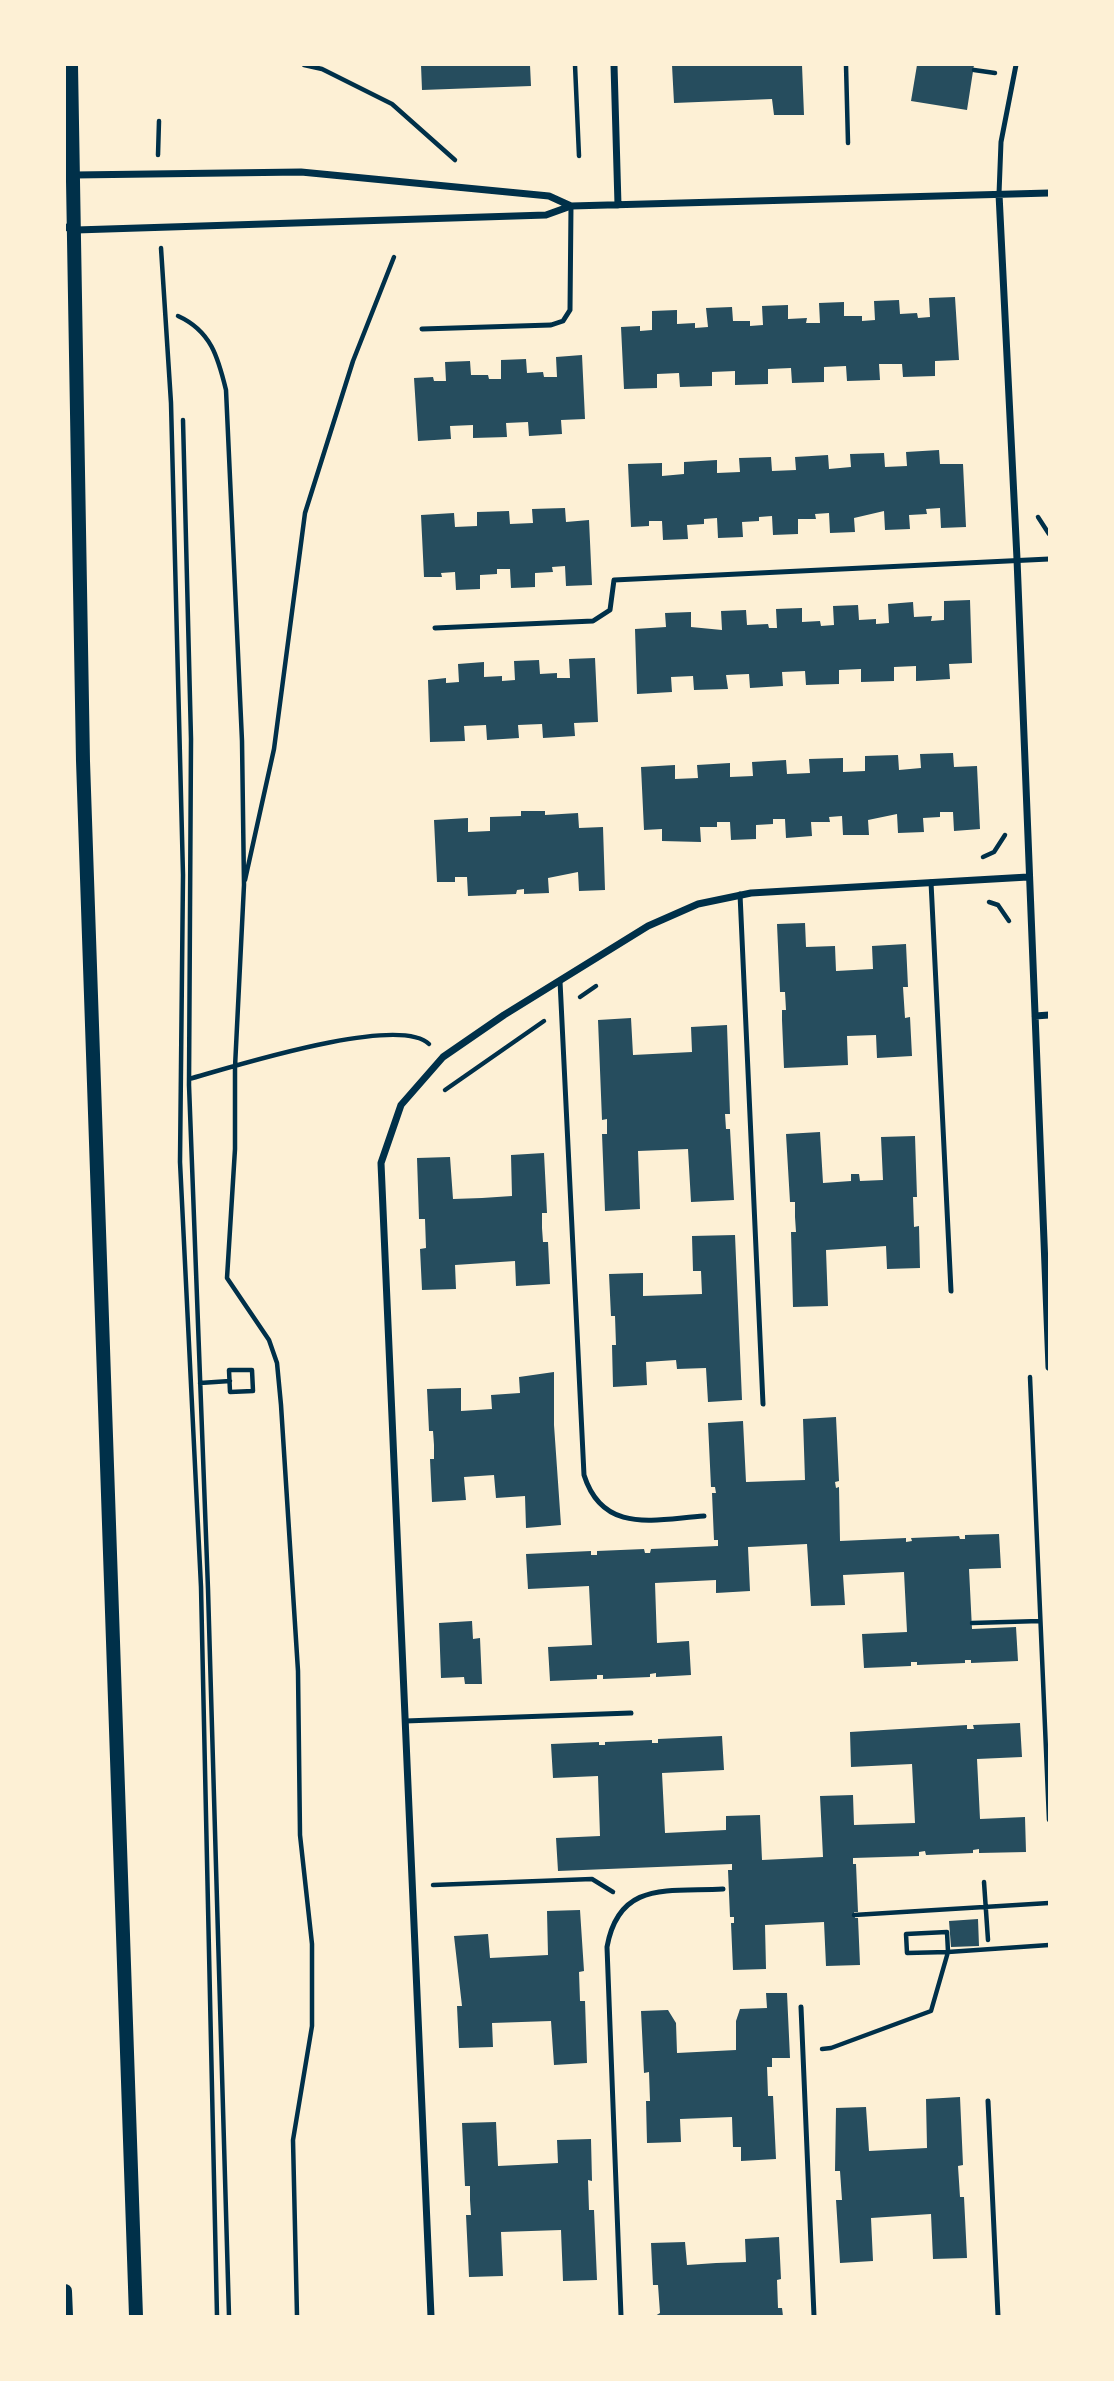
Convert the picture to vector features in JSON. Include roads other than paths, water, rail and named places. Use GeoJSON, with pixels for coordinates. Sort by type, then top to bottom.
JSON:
{"type":"FeatureCollection","features":[{"type":"Feature","properties":{"kind":"main road"},"geometry":{"type":"LineString","coordinates":[[71,65],[70,229],[83,775],[136,2316]]}},
{"type":"Feature","properties":{"kind":"main road"},"geometry":{"type":"LineString","coordinates":[[65,2291],[66,2316]]}},
{"type":"Feature","properties":{"kind":"street"},"geometry":{"type":"LineString","coordinates":[[614,65],[618,205]]}},
{"type":"Feature","properties":{"kind":"street"},"geometry":{"type":"LineString","coordinates":[[70,177],[301,172],[549,196],[571,206]]}},
{"type":"Feature","properties":{"kind":"street"},"geometry":{"type":"LineString","coordinates":[[70,229],[546,215],[571,206],[1049,193]]}},
{"type":"Feature","properties":{"kind":"street"},"geometry":{"type":"LineString","coordinates":[[999,194],[1017,559],[1049,1367]]}},
{"type":"Feature","properties":{"kind":"street"},"geometry":{"type":"LineString","coordinates":[[431,2316],[381,1163],[401,1105],[443,1057],[648,926],[698,904],[740,894],[1028,877]]}},
{"type":"Feature","properties":{"kind":"street"},"geometry":{"type":"LineString","coordinates":[[1035,1016],[1049,1015]]}},
{"type":"Feature","properties":{"kind":"lane"},"geometry":{"type":"LineString","coordinates":[[999,194],[1001,142],[1016,65]]}},
{"type":"Feature","properties":{"kind":"lane"},"geometry":{"type":"LineString","coordinates":[[422,329],[551,325],[563,321],[570,310],[571,206]]}},
{"type":"Feature","properties":{"kind":"lane"},"geometry":{"type":"LineString","coordinates":[[435,628],[593,621],[610,610],[614,580],[1049,559]]}},
{"type":"Feature","properties":{"kind":"lane"},"geometry":{"type":"LineString","coordinates":[[931,882],[951,1291]]}},
{"type":"Feature","properties":{"kind":"lane"},"geometry":{"type":"LineString","coordinates":[[740,894],[763,1404]]}},
{"type":"Feature","properties":{"kind":"lane"},"geometry":{"type":"LineString","coordinates":[[560,981],[584,1475],[589,1490],[600,1505],[613,1515],[632,1520],[704,1516]]}},
{"type":"Feature","properties":{"kind":"lane"},"geometry":{"type":"LineString","coordinates":[[405,1721],[631,1713]]}},
{"type":"Feature","properties":{"kind":"lane"},"geometry":{"type":"LineString","coordinates":[[621,2316],[607,1947],[614,1921],[629,1901],[638,1895],[723,1889]]}},
{"type":"Feature","properties":{"kind":"lane"},"geometry":{"type":"LineString","coordinates":[[801,2007],[814,2316]]}},
{"type":"Feature","properties":{"kind":"lane"},"geometry":{"type":"LineString","coordinates":[[988,2101],[998,2316]]}}]}
